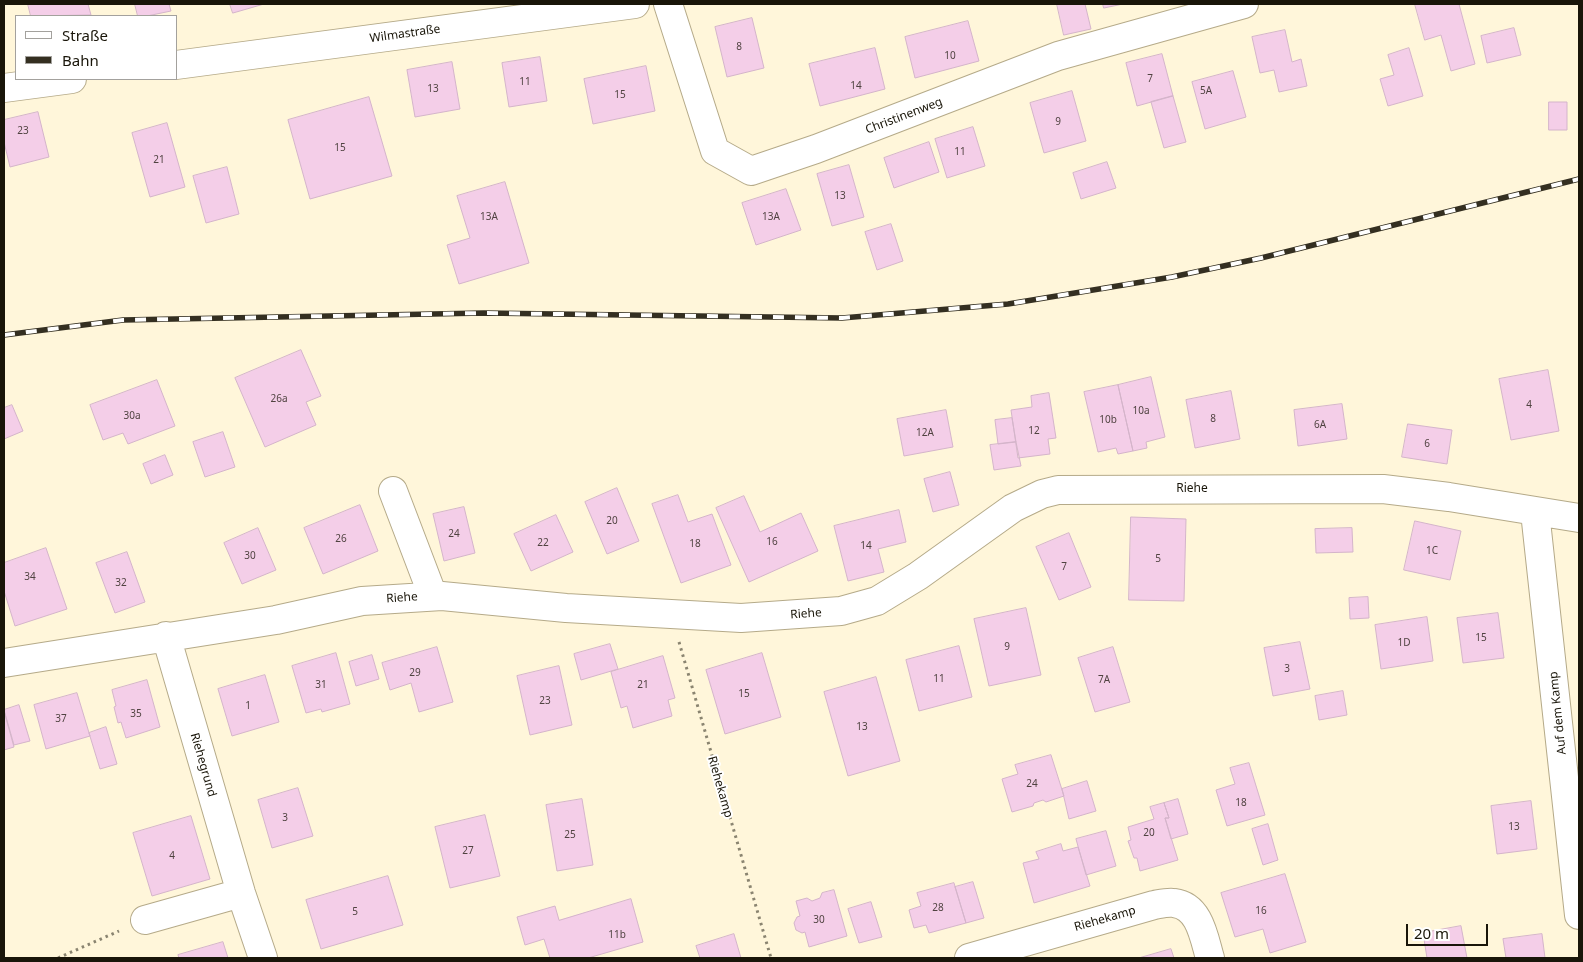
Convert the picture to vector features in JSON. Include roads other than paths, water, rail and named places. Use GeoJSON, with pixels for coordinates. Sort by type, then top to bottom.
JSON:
{"type":"FeatureCollection","features":[{"type":"Feature","properties":{"kind":"street","name":"Wilmastraße"},"geometry":{"type":"LineString","coordinates":[[178,65],[635,4]]}},
{"type":"Feature","properties":{"kind":"street","name":"Christinenweg"},"geometry":{"type":"LineString","coordinates":[[668,4],[715,151],[751,171],[816,150],[1058,56],[1244,4]]}},
{"type":"Feature","properties":{"kind":"street"},"geometry":{"type":"LineString","coordinates":[[4,88],[64,80]]}},
{"type":"Feature","properties":{"kind":"street","name":"Riehe"},"geometry":{"type":"LineString","coordinates":[[4,663],[276,620],[362,601],[433,596],[566,608],[741,618],[841,611],[877,601],[918,576],[1013,508],[1042,494],[1058,490],[1384,489],[1449,497],[1579,518]]}},
{"type":"Feature","properties":{"kind":"street"},"geometry":{"type":"LineString","coordinates":[[393,492],[433,596]]}},
{"type":"Feature","properties":{"kind":"street","name":"Auf dem Kamp"},"geometry":{"type":"LineString","coordinates":[[1535,512],[1579,915]]}},
{"type":"Feature","properties":{"kind":"street","name":"Riehegrund"},"geometry":{"type":"LineString","coordinates":[[166,636],[241,893],[263,958]]}},
{"type":"Feature","properties":{"kind":"street"},"geometry":{"type":"LineString","coordinates":[[145,920],[241,893]]}},
{"type":"Feature","properties":{"kind":"street","name":"Riehekamp"},"geometry":{"type":"LineString","coordinates":[[969,958],[1154,904],[1172,902],[1184,905],[1194,914],[1201,928],[1210,958]]}},
{"type":"Feature","properties":{"kind":"railway"},"geometry":{"type":"LineString","coordinates":[[4,335],[123,320],[484,313],[842,318],[1008,304],[1172,277],[1261,258],[1579,179]]}}]}
